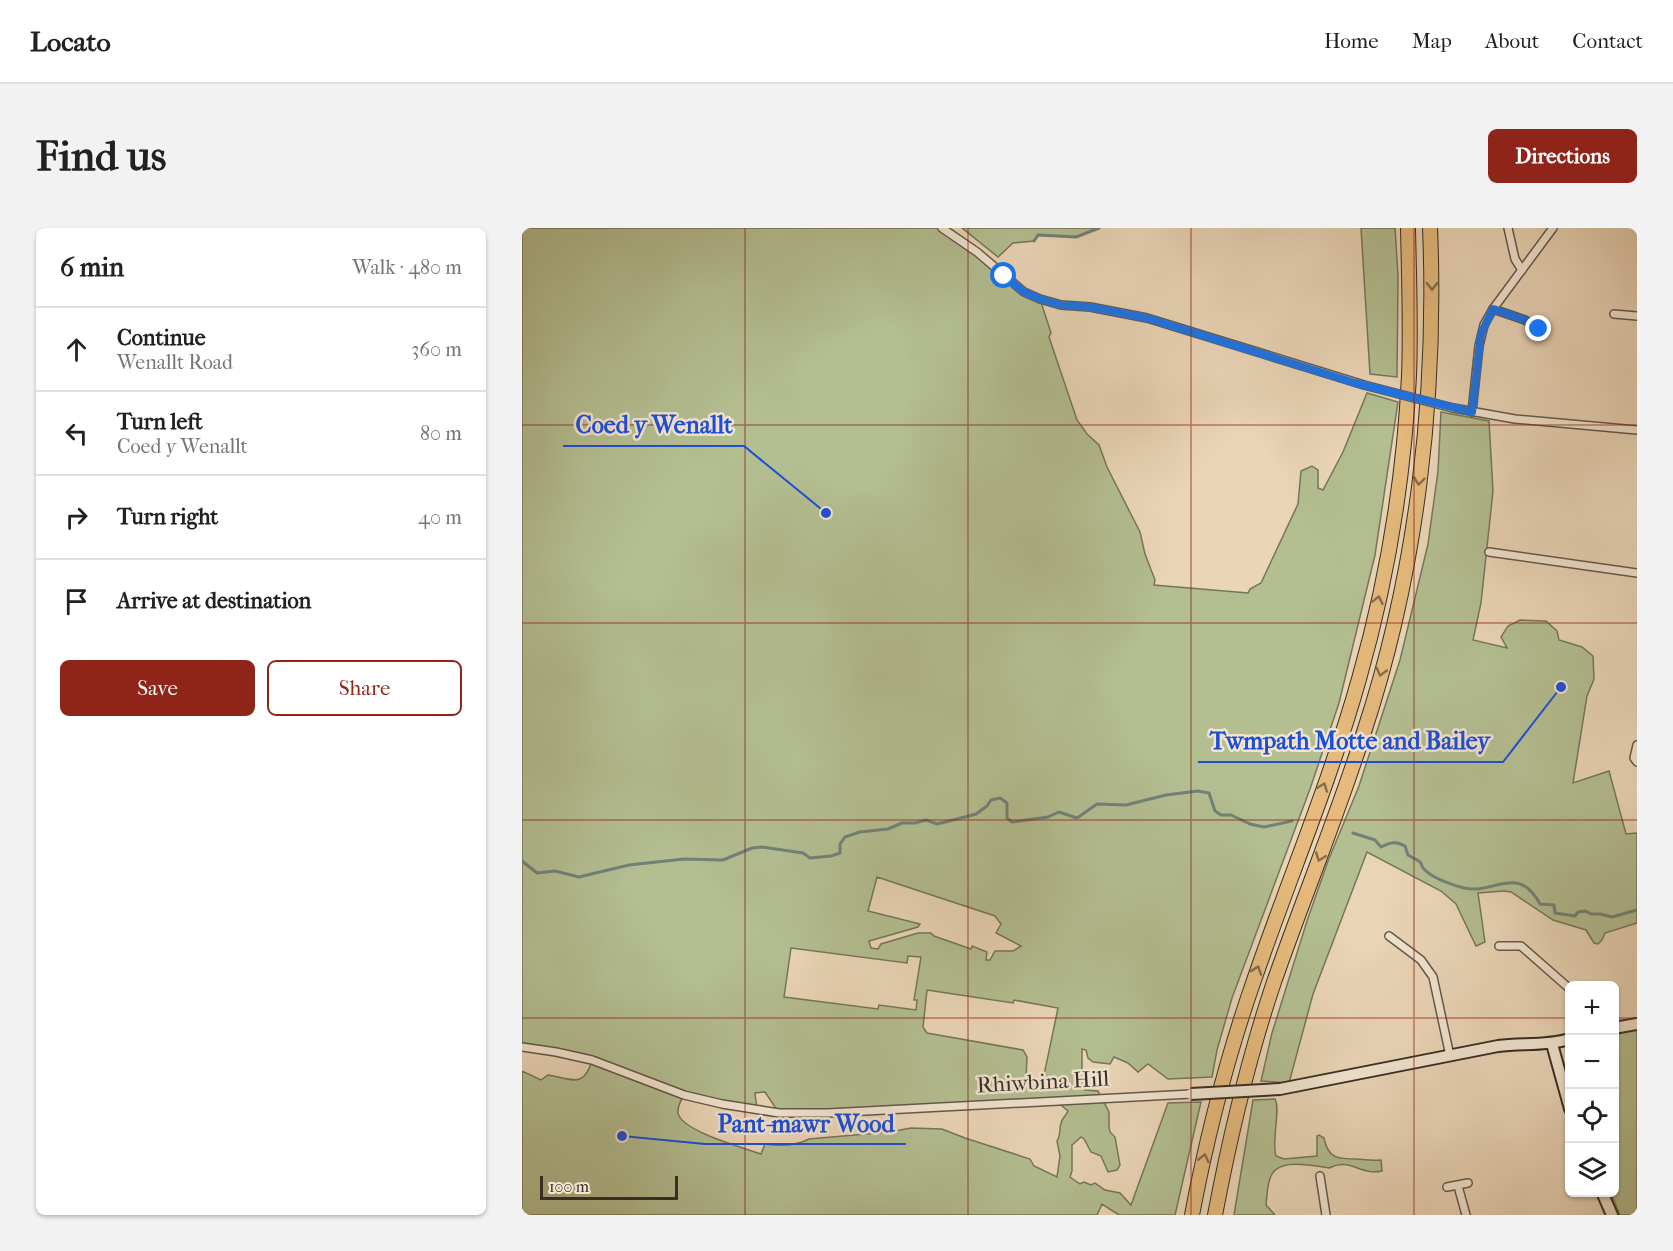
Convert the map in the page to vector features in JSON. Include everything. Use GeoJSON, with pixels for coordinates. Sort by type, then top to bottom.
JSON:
{"type":"FeatureCollection","features":[{"type":"Feature","properties":{"kind":"highway"},"geometry":{"type":"LineString","coordinates":[[1192,1215],[1218,1100],[1235,1040],[1345,727],[1374,619],[1398,491],[1404,440],[1410,333],[1408,228]]}},
{"type":"Feature","properties":{"kind":"highway"},"geometry":{"type":"LineString","coordinates":[[1215,1215],[1238,1100],[1274,983],[1365,731],[1401,595],[1422,456],[1432,333],[1430,228]]}},
{"type":"Feature","properties":{"kind":"street"},"geometry":{"type":"LineString","coordinates":[[942,228],[976,252],[1024,292],[1040,299],[1061,305],[1090,307],[1147,318],[1364,385],[1453,408],[1515,418],[1637,430]]}},
{"type":"Feature","properties":{"kind":"street"},"geometry":{"type":"LineString","coordinates":[[1508,228],[1515,258],[1522,270]]}},
{"type":"Feature","properties":{"kind":"street"},"geometry":{"type":"LineString","coordinates":[[1472,412],[1481,334],[1493,309],[1553,228]]}},
{"type":"Feature","properties":{"kind":"street"},"geometry":{"type":"LineString","coordinates":[[1493,309],[1525,320],[1539,329]]}},
{"type":"Feature","properties":{"kind":"street"},"geometry":{"type":"LineString","coordinates":[[1614,314],[1637,316]]}},
{"type":"Feature","properties":{"kind":"street"},"geometry":{"type":"LineString","coordinates":[[1489,552],[1637,573]]}},
{"type":"Feature","properties":{"kind":"street"},"geometry":{"type":"LineString","coordinates":[[1637,745],[1634,758],[1637,762]]}},
{"type":"Feature","properties":{"kind":"street"},"geometry":{"type":"LineString","coordinates":[[1389,936],[1421,960],[1432,977],[1450,1056]]}},
{"type":"Feature","properties":{"kind":"street"},"geometry":{"type":"LineString","coordinates":[[1499,946],[1521,946],[1565,985]]}},
{"type":"Feature","properties":{"kind":"street"},"geometry":{"type":"LineString","coordinates":[[1619,1027],[1637,1024]]}},
{"type":"Feature","properties":{"kind":"street","name":"Rhiwbina Hill"},"geometry":{"type":"LineString","coordinates":[[522,1047],[592,1060],[684,1095],[779,1113],[828,1113],[1280,1089],[1518,1043],[1552,1044],[1565,1040]]}},
{"type":"Feature","properties":{"kind":"street"},"geometry":{"type":"LineString","coordinates":[[1552,1044],[1565,1094]]}},
{"type":"Feature","properties":{"kind":"street"},"geometry":{"type":"LineString","coordinates":[[1320,1176],[1326,1215]]}},
{"type":"Feature","properties":{"kind":"street"},"geometry":{"type":"LineString","coordinates":[[1447,1187],[1468,1183]]}},
{"type":"Feature","properties":{"kind":"street"},"geometry":{"type":"LineString","coordinates":[[1458,1186],[1466,1215]]}},
{"type":"Feature","properties":{"kind":"street"},"geometry":{"type":"LineString","coordinates":[[1604,1197],[1612,1215]]}},
{"type":"Feature","properties":{"kind":"green space"},"geometry":{"type":"Polygon","coordinates":[[[522,228],[942,228],[1003,276],[1040,299],[1051,333],[1049,337],[1077,420],[1099,445],[1107,467],[1140,532],[1155,580],[1154,585],[1248,593],[1250,589],[1261,583],[1298,504],[1301,471],[1312,466],[1318,470],[1318,488],[1323,490],[1343,452],[1367,393],[1398,402],[1375,555],[1339,703],[1310,789],[1232,998],[1212,1077],[1168,1079],[1148,1064],[1138,1072],[1128,1063],[1114,1057],[1110,1064],[1093,1062],[1088,1058],[1086,1050],[1082,1049],[1082,1071],[1087,1084],[1085,1090],[1098,1091],[1109,1112],[1110,1132],[1115,1137],[1120,1165],[1117,1170],[1108,1172],[1101,1156],[1091,1152],[1081,1137],[1072,1145],[1070,1177],[1080,1184],[1095,1183],[1105,1190],[1120,1193],[1131,1205],[1168,1103],[1201,1102],[1175,1215],[1119,1215],[1102,1204],[1097,1215],[522,1215],[522,1071],[541,1080],[548,1075],[576,1080],[585,1075],[592,1060],[522,1047],[522,228]],[[877,877],[868,911],[920,924],[918,927],[869,941],[871,948],[878,949],[881,944],[918,933],[931,933],[971,949],[972,946],[987,952],[986,960],[990,960],[995,951],[1013,951],[1021,946],[996,933],[1001,924],[995,916],[877,877]],[[791,948],[784,997],[878,1009],[879,1005],[916,1010],[917,1000],[914,1000],[921,957],[908,956],[907,963],[791,948]],[[927,990],[923,1027],[927,1033],[1023,1050],[1027,1057],[1026,1078],[1043,1080],[1058,1008],[1014,1000],[1013,1003],[927,990]],[[765,1092],[755,1093],[757,1110],[684,1095],[678,1113],[682,1120],[701,1132],[761,1154],[765,1144],[787,1145],[809,1139],[911,1128],[942,1129],[1030,1159],[1034,1166],[1057,1177],[1060,1156],[1057,1141],[1062,1121],[1068,1111],[1059,1100],[779,1113],[765,1092]]]}},
{"type":"Feature","properties":{"kind":"green space"},"geometry":{"type":"Polygon","coordinates":[[[962,228],[1099,228],[1076,237],[1038,235],[1034,241],[1013,243],[998,257],[962,228]]]}},
{"type":"Feature","properties":{"kind":"green space"},"geometry":{"type":"Polygon","coordinates":[[[1361,228],[1395,228],[1398,276],[1397,377],[1370,374],[1361,228]]]}},
{"type":"Feature","properties":{"kind":"green space"},"geometry":{"type":"Polygon","coordinates":[[[1441,412],[1489,421],[1493,491],[1481,603],[1473,640],[1507,648],[1501,637],[1508,626],[1520,620],[1546,621],[1557,631],[1559,640],[1582,647],[1593,656],[1594,679],[1587,696],[1573,783],[1609,771],[1626,834],[1637,833],[1637,923],[1605,933],[1598,944],[1594,943],[1586,930],[1553,920],[1511,892],[1478,893],[1485,942],[1476,946],[1456,904],[1441,891],[1367,852],[1313,994],[1289,1083],[1261,1081],[1272,1033],[1307,921],[1328,861],[1359,786],[1400,660],[1428,544],[1438,471],[1441,412]]]}},
{"type":"Feature","properties":{"kind":"green space"},"geometry":{"type":"Polygon","coordinates":[[[1637,1025],[1637,1215],[1620,1215],[1613,1197],[1619,1197],[1619,1028],[1637,1025]]]}},
{"type":"Feature","properties":{"kind":"green space"},"geometry":{"type":"Polygon","coordinates":[[[1275,1099],[1277,1104],[1276,1156],[1284,1159],[1317,1156],[1317,1136],[1319,1135],[1324,1138],[1331,1154],[1344,1159],[1381,1160],[1382,1171],[1367,1171],[1349,1165],[1336,1165],[1329,1168],[1298,1164],[1281,1166],[1271,1176],[1267,1190],[1266,1205],[1275,1215],[1234,1215],[1253,1100],[1275,1099]]]}},
{"type":"Feature","properties":{"kind":"waterway"},"geometry":{"type":"LineString","coordinates":[[1034,241],[1038,235],[1076,237],[1099,228]]}},
{"type":"Feature","properties":{"kind":"waterway"},"geometry":{"type":"LineString","coordinates":[[522,861],[537,873],[555,871],[579,877],[629,865],[684,859],[723,860],[752,848],[762,847],[803,853],[810,858],[831,856],[840,853],[840,844],[845,837],[860,832],[888,829],[902,823],[926,820],[937,824],[965,817],[976,814],[991,800],[1000,798],[1007,803],[1007,818],[1012,822],[1048,817],[1059,812],[1077,818],[1097,804],[1126,805],[1166,795],[1198,791],[1209,793],[1215,811],[1221,815],[1231,815],[1250,824],[1264,827],[1292,821]]}},
{"type":"Feature","properties":{"kind":"waterway"},"geometry":{"type":"LineString","coordinates":[[1353,833],[1375,840],[1381,847],[1393,843],[1405,846],[1408,855],[1420,862],[1423,868],[1433,876],[1460,887],[1475,889],[1505,883],[1523,885],[1532,892],[1540,904],[1554,905],[1555,913],[1575,916],[1578,912],[1585,911],[1612,917],[1637,910]]}},
{"type":"Feature","properties":{"kind":"place","name":"Coed y Wenallt"},"geometry":{"type":"Point","coordinates":[826,513]}},
{"type":"Feature","properties":{"kind":"place","name":"Twmpath Motte and Bailey"},"geometry":{"type":"Point","coordinates":[1561,687]}},
{"type":"Feature","properties":{"kind":"place","name":"Pant-mawr Wood"},"geometry":{"type":"Point","coordinates":[622,1136]}},
{"type":"Feature","properties":{"kind":"route"},"geometry":{"type":"LineString","coordinates":[[1004,276],[1024,292],[1040,299],[1061,305],[1090,307],[1147,318],[1355,383],[1472,412],[1481,334],[1493,309],[1532,323],[1539,329]]}}]}
